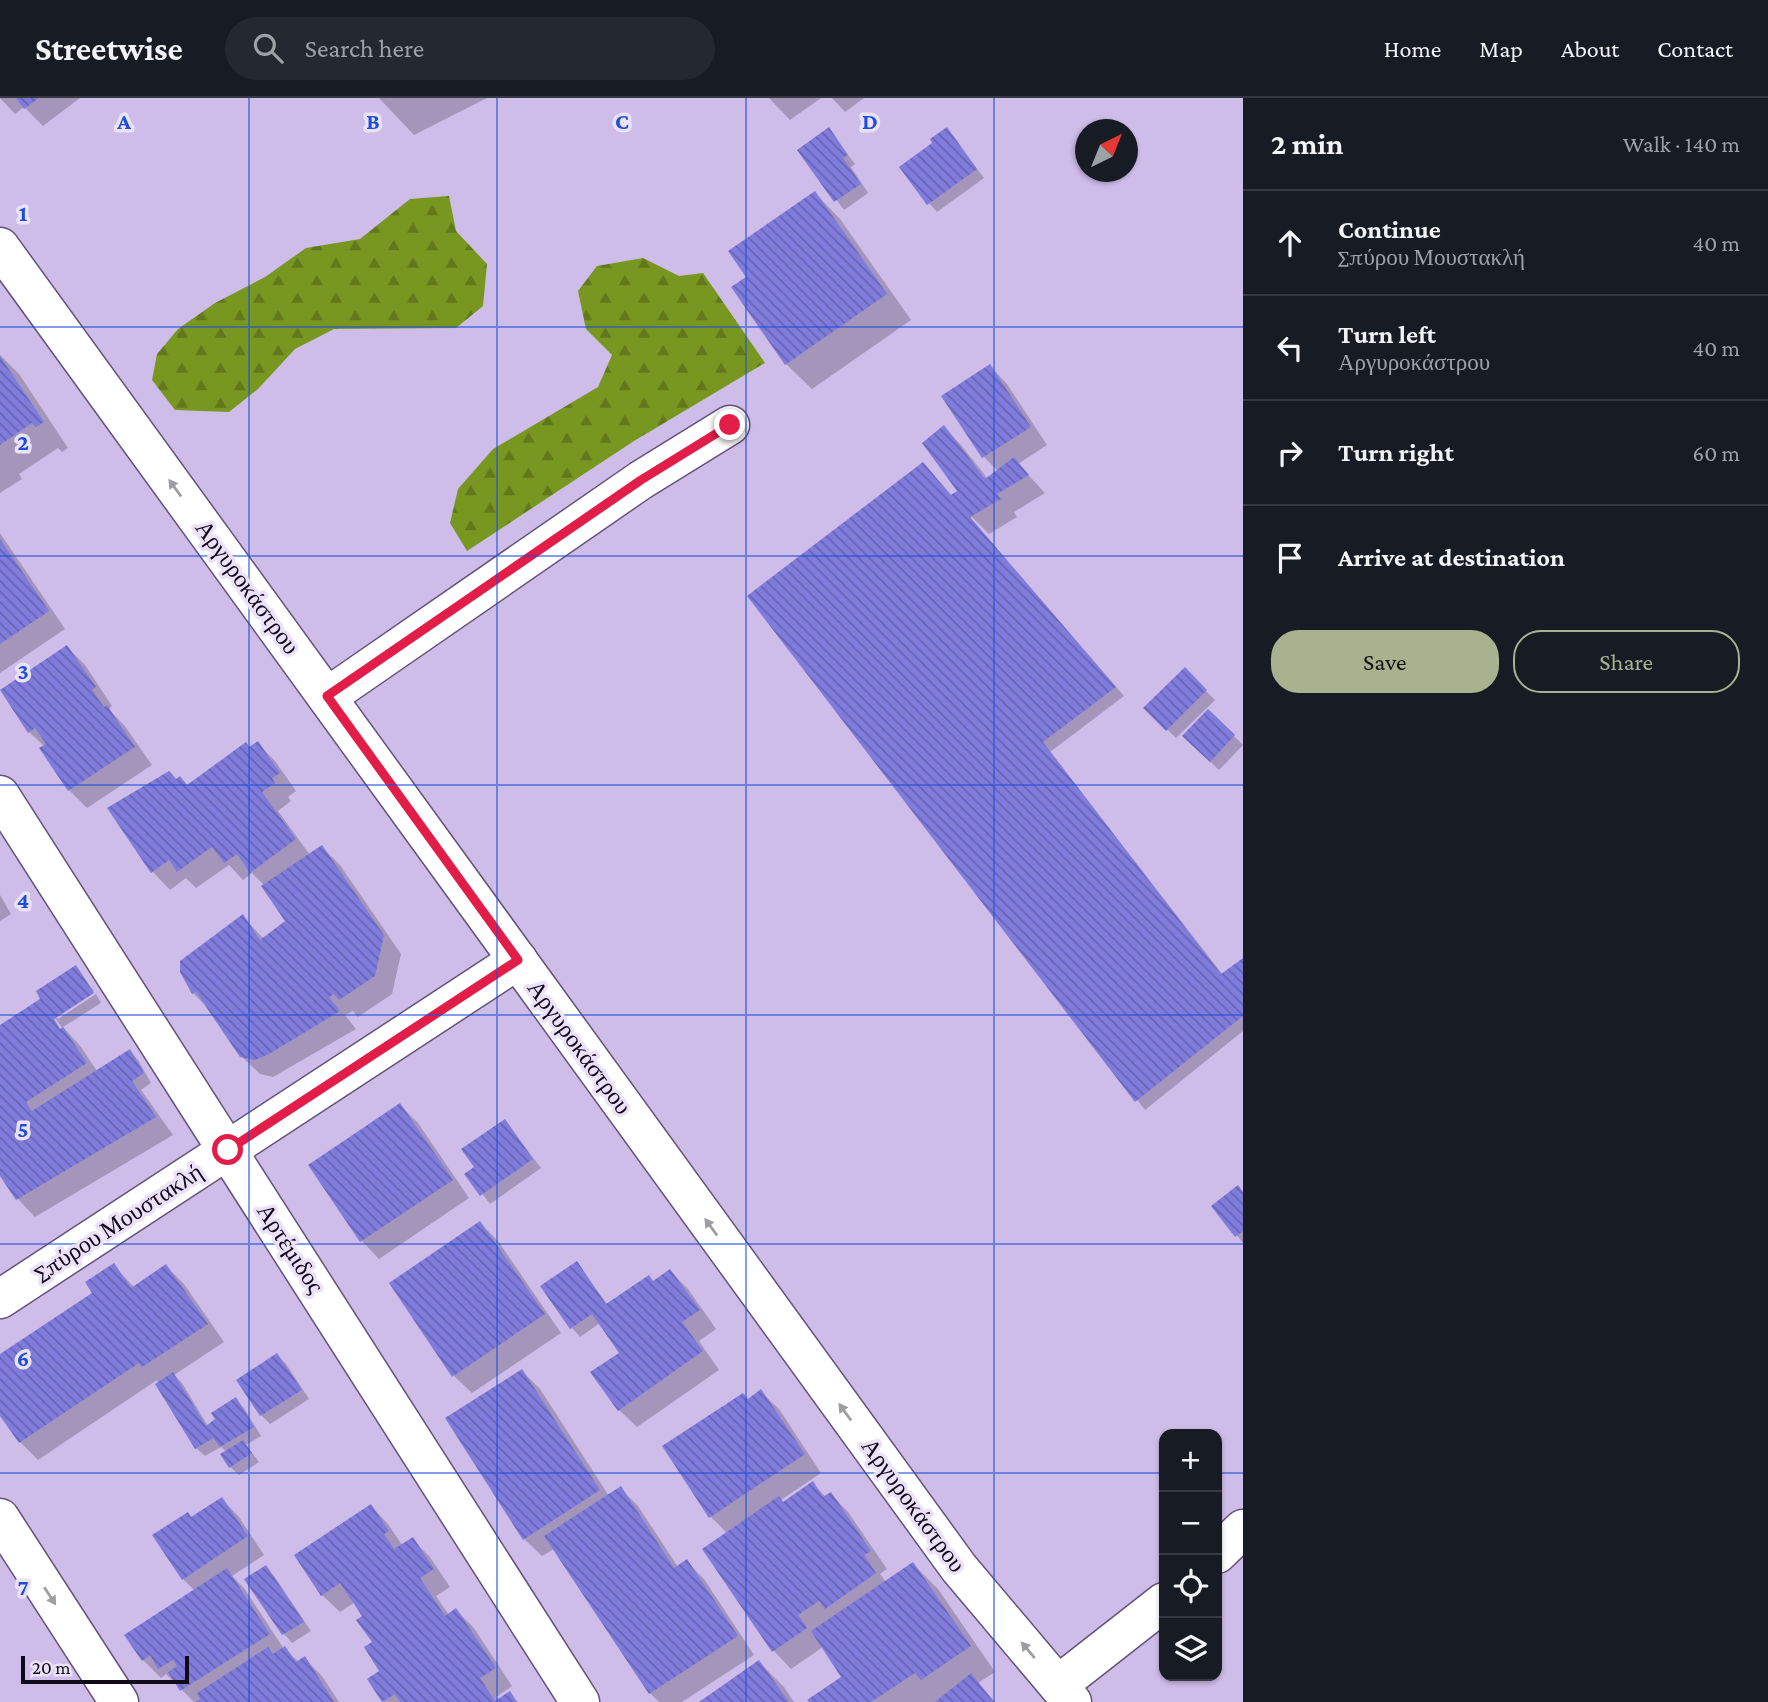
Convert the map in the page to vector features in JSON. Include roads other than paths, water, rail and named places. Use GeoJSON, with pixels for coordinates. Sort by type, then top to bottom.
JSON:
{"type":"FeatureCollection","features":[{"type":"Feature","properties":{"kind":"street","name":"Αργυροκάστρου"},"geometry":{"type":"LineString","coordinates":[[0,247],[959,1568],[1065,1694]]}},
{"type":"Feature","properties":{"kind":"street"},"geometry":{"type":"LineString","coordinates":[[327,696],[641,480],[730,425]]}},
{"type":"Feature","properties":{"kind":"street","name":"Αρτέμιδος"},"geometry":{"type":"LineString","coordinates":[[0,795],[580,1702]]}},
{"type":"Feature","properties":{"kind":"street","name":"Σπύρου Μουστακλή"},"geometry":{"type":"LineString","coordinates":[[1,1298],[518,960]]}},
{"type":"Feature","properties":{"kind":"street"},"geometry":{"type":"LineString","coordinates":[[0,1518],[119,1702]]}},
{"type":"Feature","properties":{"kind":"street"},"geometry":{"type":"LineString","coordinates":[[1222,1549],[1243,1529]]}},
{"type":"Feature","properties":{"kind":"street"},"geometry":{"type":"LineString","coordinates":[[1065,1694],[1159,1607]]}}]}
